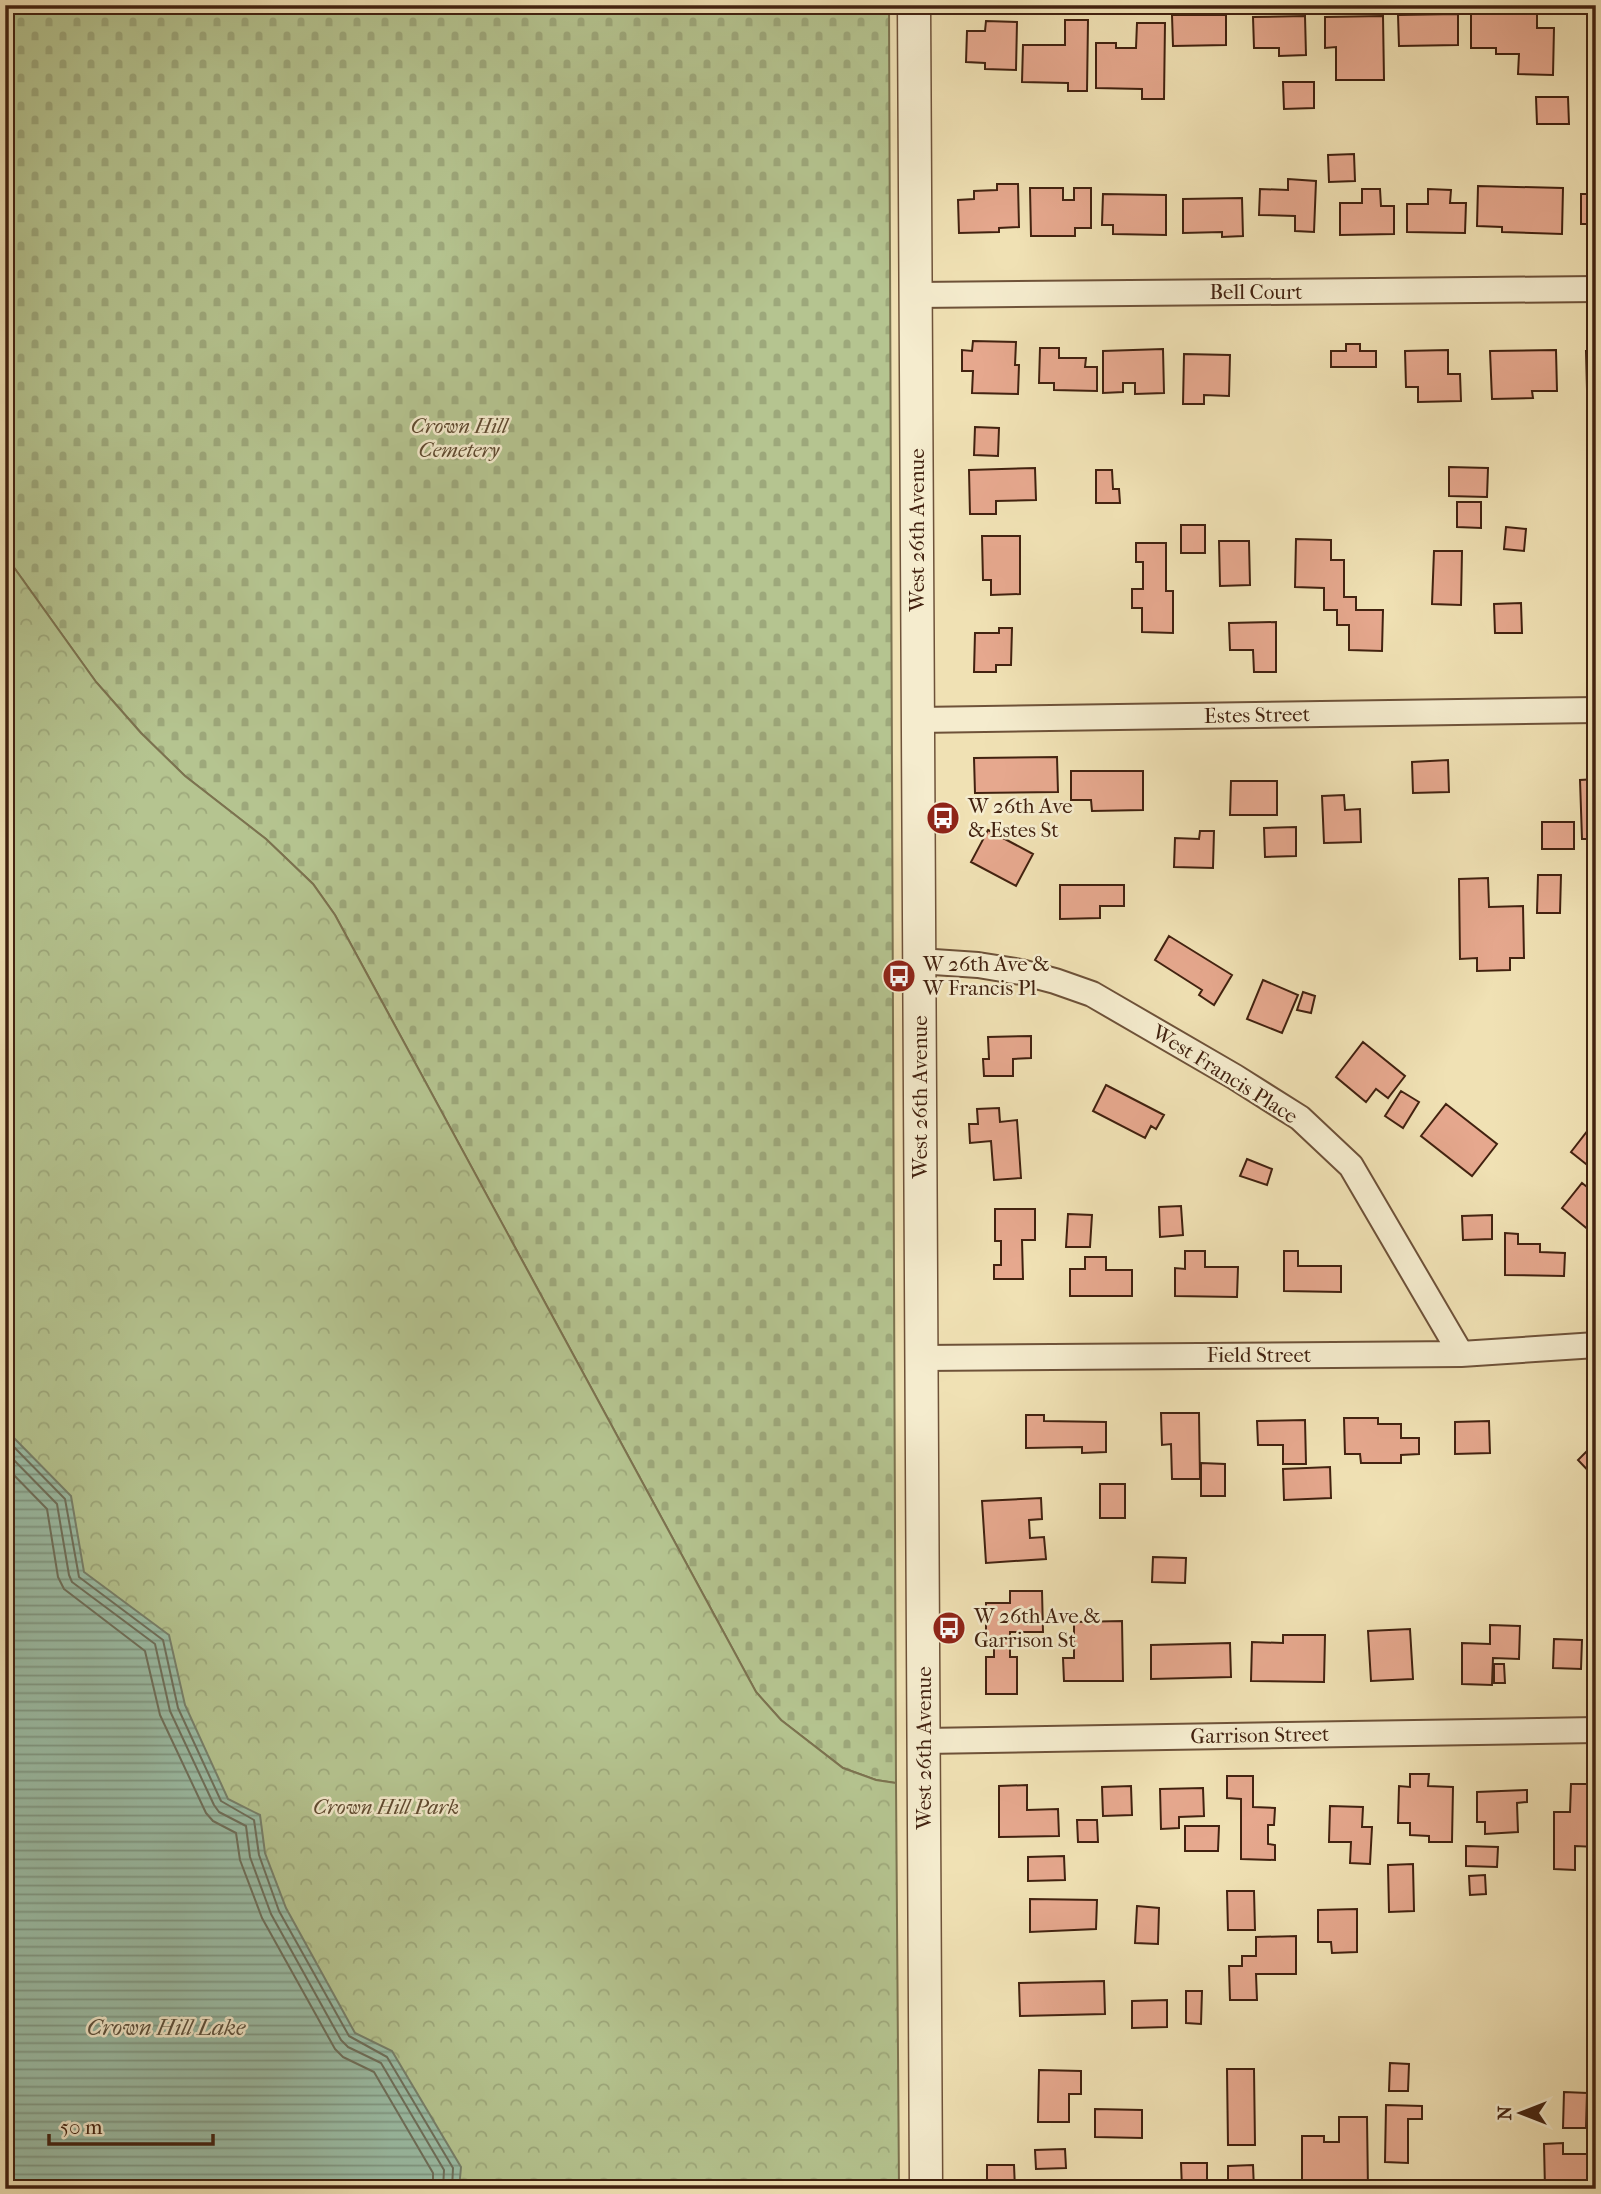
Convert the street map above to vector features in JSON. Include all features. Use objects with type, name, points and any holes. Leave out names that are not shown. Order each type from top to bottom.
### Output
[{"type":"street","name":"West 26th Avenue","points":[[914,5],[926,2189]]},
{"type":"street","name":"Bell Court","points":[[916,295],[1596,289]]},
{"type":"street","name":"Estes Street","points":[[918,720],[1596,710]]},
{"type":"street","name":"West Francis Place","points":[[919,961],[978,965],[1021,972],[1093,994],[1300,1118],[1351,1166],[1461,1353]]},
{"type":"street","name":"Field Street","points":[[922,1358],[1461,1353],[1596,1345]]},
{"type":"street","name":"Garrison Street","points":[[924,1741],[1596,1730]]},
{"type":"green space","name":"Crown Hill Cemetery","points":[[5,5],[889,5],[896,1783],[876,1780],[843,1768],[781,1720],[756,1692],[335,915],[313,884],[266,839],[185,776],[141,733],[96,682],[5,555]]},
{"type":"green space","name":"Crown Hill Park","points":[[5,555],[96,682],[141,733],[185,776],[266,839],[313,884],[335,915],[756,1692],[781,1720],[843,1768],[876,1780],[896,1783],[899,2189],[5,2189]]},
{"type":"water","name":"Crown Hill Lake","points":[[5,1405],[13,1437],[71,1496],[84,1572],[169,1635],[185,1705],[228,1799],[260,1815],[265,1853],[286,1908],[355,2033],[392,2051],[461,2167],[459,2189],[5,2189]]},
{"type":"building","points":[[1471,13],[1537,14],[1537,28],[1554,28],[1553,75],[1518,74],[1519,54],[1496,54],[1496,48],[1471,48]]},
{"type":"building","points":[[1458,14],[1458,45],[1399,46],[1398,15]]},
{"type":"building","points":[[1172,15],[1226,15],[1226,45],[1173,46]]},
{"type":"building","points":[[1305,16],[1306,55],[1279,56],[1279,48],[1254,48],[1253,17]]},
{"type":"building","points":[[1383,16],[1384,80],[1336,80],[1336,47],[1325,48],[1325,17]]},
{"type":"building","points":[[1065,20],[1088,20],[1087,91],[1068,91],[1068,83],[1022,82],[1023,45],[1065,45]]},
{"type":"building","points":[[986,21],[1017,22],[1016,70],[985,69],[985,63],[966,62],[967,31],[985,31]]},
{"type":"building","points":[[1137,23],[1165,23],[1164,99],[1142,99],[1142,89],[1096,88],[1096,43],[1116,43],[1116,48],[1136,48]]},
{"type":"building","points":[[1283,82],[1314,82],[1314,108],[1284,109]]},
{"type":"building","points":[[1536,97],[1568,97],[1569,124],[1537,124]]},
{"type":"building","points":[[1354,154],[1355,181],[1329,182],[1328,155]]},
{"type":"building","points":[[1288,179],[1316,181],[1314,232],[1295,231],[1295,216],[1259,215],[1260,189],[1288,190]]},
{"type":"building","points":[[997,184],[1018,184],[1019,227],[999,228],[999,232],[959,233],[958,200],[974,199],[974,191],[997,190]]},
{"type":"building","points":[[1478,186],[1563,188],[1562,234],[1502,232],[1502,227],[1477,226]]},
{"type":"building","points":[[1030,188],[1063,188],[1063,200],[1074,200],[1074,188],[1091,188],[1091,228],[1075,228],[1075,236],[1031,236]]},
{"type":"building","points":[[1362,189],[1380,189],[1381,206],[1394,206],[1394,234],[1340,235],[1340,203],[1362,203]]},
{"type":"building","points":[[1428,189],[1451,190],[1450,203],[1466,203],[1465,233],[1407,232],[1407,204],[1428,204]]},
{"type":"building","points":[[1103,194],[1166,195],[1166,235],[1113,234],[1113,225],[1102,225]]},
{"type":"building","points":[[1581,194],[1596,194],[1596,224],[1581,224]]},
{"type":"building","points":[[1242,198],[1243,236],[1222,237],[1222,232],[1183,233],[1183,199]]},
{"type":"building","points":[[973,341],[1016,342],[1015,365],[1019,365],[1018,394],[972,393],[973,371],[962,371],[962,350],[972,351]]},
{"type":"building","points":[[1346,344],[1360,344],[1360,351],[1376,351],[1376,367],[1331,367],[1331,351],[1346,351]]},
{"type":"building","points":[[1040,348],[1059,348],[1059,358],[1086,358],[1085,367],[1097,367],[1097,391],[1054,390],[1054,383],[1039,383]]},
{"type":"building","points":[[1163,349],[1164,393],[1135,394],[1135,383],[1123,383],[1123,392],[1103,393],[1103,351]]},
{"type":"building","points":[[1448,350],[1448,374],[1460,374],[1461,401],[1418,402],[1418,387],[1406,387],[1405,351]]},
{"type":"building","points":[[1556,350],[1557,391],[1532,391],[1533,398],[1492,399],[1490,351]]},
{"type":"building","points":[[1586,351],[1596,351],[1596,389],[1587,389]]},
{"type":"building","points":[[1184,354],[1230,355],[1229,396],[1204,395],[1204,404],[1183,404]]},
{"type":"building","points":[[975,427],[999,428],[998,456],[974,455]]},
{"type":"building","points":[[1449,467],[1488,468],[1487,497],[1449,496]]},
{"type":"building","points":[[1035,468],[1036,500],[996,501],[996,514],[970,514],[969,470]]},
{"type":"building","points":[[1096,470],[1112,470],[1113,489],[1119,489],[1120,503],[1096,503]]},
{"type":"building","points":[[1457,502],[1481,502],[1481,528],[1457,527]]},
{"type":"building","points":[[1181,525],[1205,525],[1205,553],[1181,553]]},
{"type":"building","points":[[1506,527],[1526,529],[1524,551],[1504,549]]},
{"type":"building","points":[[982,536],[1020,536],[1020,594],[991,595],[991,580],[983,580]]},
{"type":"building","points":[[1296,539],[1331,540],[1331,560],[1344,560],[1344,597],[1356,597],[1356,610],[1383,610],[1382,651],[1349,650],[1349,625],[1337,625],[1337,610],[1324,610],[1324,588],[1295,587]]},
{"type":"building","points":[[1219,541],[1249,541],[1250,585],[1220,586]]},
{"type":"building","points":[[1136,543],[1166,543],[1166,591],[1173,591],[1173,633],[1142,632],[1142,608],[1132,608],[1132,589],[1143,589],[1143,562],[1136,562]]},
{"type":"building","points":[[1434,551],[1462,551],[1461,605],[1432,604]]},
{"type":"building","points":[[1521,603],[1522,633],[1495,633],[1494,604]]},
{"type":"building","points":[[1276,622],[1276,672],[1254,672],[1253,650],[1230,650],[1229,623]]},
{"type":"building","points":[[999,628],[1012,628],[1011,665],[996,665],[996,672],[974,672],[975,633],[999,633]]},
{"type":"building","points":[[1057,757],[1058,792],[975,793],[974,758]]},
{"type":"building","points":[[1448,760],[1449,792],[1413,793],[1412,762]]},
{"type":"building","points":[[1071,771],[1143,771],[1143,810],[1092,811],[1091,800],[1071,800]]},
{"type":"building","points":[[1596,779],[1596,839],[1582,839],[1580,780]]},
{"type":"building","points":[[1231,781],[1277,781],[1277,815],[1230,815]]},
{"type":"building","points":[[1344,795],[1345,810],[1360,809],[1361,842],[1324,843],[1322,796]]},
{"type":"building","points":[[1542,822],[1574,822],[1574,849],[1542,849]]},
{"type":"building","points":[[1296,827],[1296,856],[1265,857],[1264,828]]},
{"type":"building","points":[[988,830],[1033,854],[1016,886],[971,862]]},
{"type":"building","points":[[1200,831],[1214,831],[1213,868],[1174,867],[1175,838],[1199,839]]},
{"type":"building","points":[[1538,875],[1561,875],[1560,913],[1537,913]]},
{"type":"building","points":[[1488,878],[1489,907],[1523,906],[1524,958],[1510,958],[1510,970],[1477,971],[1477,958],[1460,959],[1459,879]]},
{"type":"building","points":[[1060,885],[1124,885],[1124,906],[1100,906],[1100,918],[1060,919]]},
{"type":"building","points":[[1169,936],[1232,975],[1214,1005],[1199,995],[1202,990],[1155,960]]},
{"type":"building","points":[[1263,980],[1298,995],[1282,1033],[1247,1019]]},
{"type":"building","points":[[1303,992],[1315,996],[1311,1013],[1297,1010]]},
{"type":"building","points":[[1031,1036],[1031,1058],[1013,1059],[1013,1076],[984,1076],[983,1059],[989,1059],[988,1037]]},
{"type":"building","points":[[1363,1042],[1405,1076],[1388,1098],[1376,1089],[1366,1102],[1336,1077]]},
{"type":"building","points":[[1106,1085],[1164,1115],[1156,1129],[1151,1126],[1145,1138],[1093,1111]]},
{"type":"building","points":[[1401,1091],[1419,1102],[1403,1128],[1385,1116]]},
{"type":"building","points":[[1446,1104],[1497,1144],[1472,1176],[1421,1136]]},
{"type":"building","points":[[999,1108],[1000,1122],[1017,1120],[1021,1178],[994,1180],[991,1141],[970,1143],[969,1124],[978,1124],[977,1109]]},
{"type":"building","points":[[1592,1125],[1596,1128],[1596,1172],[1571,1152]]},
{"type":"building","points":[[1247,1159],[1272,1169],[1267,1185],[1240,1176]]},
{"type":"building","points":[[1582,1183],[1596,1194],[1596,1236],[1562,1208]]},
{"type":"building","points":[[1181,1206],[1183,1235],[1160,1237],[1159,1207]]},
{"type":"building","points":[[995,1209],[1035,1209],[1035,1240],[1022,1240],[1023,1279],[994,1279],[994,1265],[1001,1265],[1001,1241],[995,1241]]},
{"type":"building","points":[[1068,1214],[1092,1215],[1090,1247],[1066,1247]]},
{"type":"building","points":[[1492,1215],[1492,1239],[1463,1240],[1462,1216]]},
{"type":"building","points":[[1505,1233],[1518,1234],[1518,1244],[1540,1244],[1540,1252],[1565,1253],[1564,1276],[1505,1275]]},
{"type":"building","points":[[1185,1251],[1205,1251],[1205,1267],[1238,1267],[1237,1297],[1175,1296],[1175,1268],[1185,1269]]},
{"type":"building","points":[[1284,1251],[1298,1251],[1298,1266],[1341,1266],[1341,1292],[1284,1291]]},
{"type":"building","points":[[1085,1257],[1106,1257],[1106,1270],[1132,1270],[1132,1296],[1070,1296],[1070,1269],[1085,1269]]},
{"type":"building","points":[[1161,1413],[1199,1413],[1200,1479],[1172,1479],[1171,1444],[1162,1445]]},
{"type":"building","points":[[1026,1415],[1044,1415],[1044,1421],[1106,1422],[1106,1452],[1082,1453],[1082,1447],[1026,1448]]},
{"type":"building","points":[[1344,1418],[1378,1418],[1378,1424],[1401,1424],[1401,1438],[1419,1438],[1419,1454],[1401,1455],[1401,1463],[1361,1463],[1360,1454],[1345,1454]]},
{"type":"building","points":[[1305,1420],[1306,1464],[1283,1464],[1283,1445],[1258,1445],[1257,1421]]},
{"type":"building","points":[[1489,1421],[1490,1453],[1455,1454],[1455,1422]]},
{"type":"building","points":[[1596,1443],[1596,1479],[1578,1460]]},
{"type":"building","points":[[1201,1463],[1225,1464],[1225,1496],[1201,1496]]},
{"type":"building","points":[[1330,1467],[1331,1498],[1284,1500],[1283,1469]]},
{"type":"building","points":[[1100,1484],[1125,1484],[1125,1518],[1100,1518]]},
{"type":"building","points":[[1041,1498],[1042,1519],[1029,1520],[1030,1538],[1044,1537],[1046,1559],[986,1563],[982,1501]]},
{"type":"building","points":[[1153,1557],[1186,1558],[1185,1583],[1152,1582]]},
{"type":"building","points":[[1010,1591],[1042,1591],[1043,1632],[1010,1632],[1010,1657],[1017,1657],[1017,1694],[986,1694],[986,1657],[994,1657],[994,1642],[986,1642],[986,1603],[1010,1603]]},
{"type":"building","points":[[1122,1621],[1123,1681],[1064,1681],[1063,1658],[1074,1658],[1074,1622]]},
{"type":"building","points":[[1490,1625],[1520,1626],[1519,1659],[1493,1658],[1492,1685],[1462,1684],[1462,1643],[1490,1644]]},
{"type":"building","points":[[1410,1629],[1413,1679],[1371,1681],[1368,1631]]},
{"type":"building","points":[[1283,1635],[1325,1635],[1324,1682],[1251,1681],[1252,1642],[1283,1643]]},
{"type":"building","points":[[1554,1639],[1582,1640],[1581,1669],[1553,1668]]},
{"type":"building","points":[[1230,1643],[1231,1677],[1151,1679],[1151,1645]]},
{"type":"building","points":[[1494,1664],[1504,1664],[1505,1683],[1494,1683]]},
{"type":"building","points":[[1410,1774],[1429,1774],[1428,1786],[1453,1787],[1452,1842],[1429,1842],[1429,1836],[1410,1835],[1410,1823],[1398,1823],[1399,1786],[1410,1787]]},
{"type":"building","points":[[1227,1776],[1253,1776],[1253,1807],[1275,1808],[1274,1825],[1268,1825],[1268,1844],[1275,1845],[1275,1860],[1241,1859],[1241,1799],[1227,1798]]},
{"type":"building","points":[[1571,1784],[1596,1784],[1596,1847],[1575,1846],[1575,1870],[1554,1869],[1554,1812],[1570,1812]]},
{"type":"building","points":[[1027,1785],[1027,1810],[1058,1809],[1059,1836],[999,1837],[999,1786]]},
{"type":"building","points":[[1131,1786],[1132,1815],[1103,1816],[1102,1787]]},
{"type":"building","points":[[1203,1788],[1204,1816],[1179,1817],[1179,1828],[1161,1829],[1160,1789]]},
{"type":"building","points":[[1527,1790],[1527,1802],[1517,1803],[1518,1832],[1485,1834],[1485,1822],[1477,1822],[1477,1792]]},
{"type":"building","points":[[1330,1806],[1363,1807],[1362,1827],[1372,1827],[1370,1864],[1350,1863],[1351,1842],[1329,1842]]},
{"type":"building","points":[[1077,1820],[1097,1820],[1098,1842],[1078,1842]]},
{"type":"building","points":[[1185,1826],[1219,1826],[1218,1851],[1185,1851]]},
{"type":"building","points":[[1466,1846],[1498,1847],[1497,1867],[1466,1866]]},
{"type":"building","points":[[1064,1856],[1065,1880],[1028,1881],[1028,1857]]},
{"type":"building","points":[[1413,1864],[1414,1911],[1389,1912],[1388,1865]]},
{"type":"building","points":[[1485,1875],[1486,1894],[1470,1895],[1469,1876]]},
{"type":"building","points":[[1227,1891],[1254,1891],[1255,1930],[1228,1930]]},
{"type":"building","points":[[1030,1899],[1097,1900],[1096,1929],[1030,1932]]},
{"type":"building","points":[[1137,1906],[1159,1908],[1158,1944],[1135,1943]]},
{"type":"building","points":[[1357,1909],[1357,1952],[1332,1953],[1331,1942],[1318,1942],[1318,1910]]},
{"type":"building","points":[[1296,1936],[1296,1974],[1256,1974],[1257,2000],[1230,2000],[1229,1966],[1242,1966],[1242,1956],[1256,1956],[1256,1937]]},
{"type":"building","points":[[1104,1981],[1105,2014],[1020,2016],[1019,1983]]},
{"type":"building","points":[[1186,1991],[1202,1991],[1201,2024],[1186,2023]]},
{"type":"building","points":[[1167,2000],[1167,2027],[1132,2028],[1132,2001]]},
{"type":"building","points":[[1390,2063],[1409,2064],[1408,2091],[1389,2091]]},
{"type":"building","points":[[1227,2069],[1254,2069],[1255,2145],[1228,2145]]},
{"type":"building","points":[[1039,2070],[1081,2071],[1081,2094],[1069,2094],[1069,2122],[1038,2122]]},
{"type":"building","points":[[1564,2092],[1587,2093],[1586,2128],[1563,2128]]},
{"type":"building","points":[[1386,2105],[1422,2106],[1422,2119],[1408,2119],[1408,2163],[1385,2162]]},
{"type":"building","points":[[1095,2109],[1142,2110],[1142,2138],[1095,2137]]},
{"type":"building","points":[[1339,2117],[1367,2117],[1368,2189],[1302,2189],[1302,2136],[1324,2136],[1324,2142],[1339,2142]]},
{"type":"building","points":[[1563,2143],[1563,2154],[1588,2154],[1589,2189],[1545,2189],[1544,2144]]},
{"type":"building","points":[[1065,2149],[1066,2168],[1036,2169],[1035,2150]]},
{"type":"building","points":[[1181,2163],[1207,2163],[1207,2189],[1182,2189]]},
{"type":"building","points":[[987,2165],[1014,2165],[1015,2189],[987,2189]]},
{"type":"building","points":[[1253,2165],[1254,2189],[1228,2189],[1228,2166]]},
{"type":"place","name":"W 26th Ave & Estes St","points":[[943,818]]},
{"type":"place","name":"W 26th Ave & W Francis Pl","points":[[899,976]]},
{"type":"place","name":"W 26th Ave & Garrison St","points":[[949,1628]]}]
